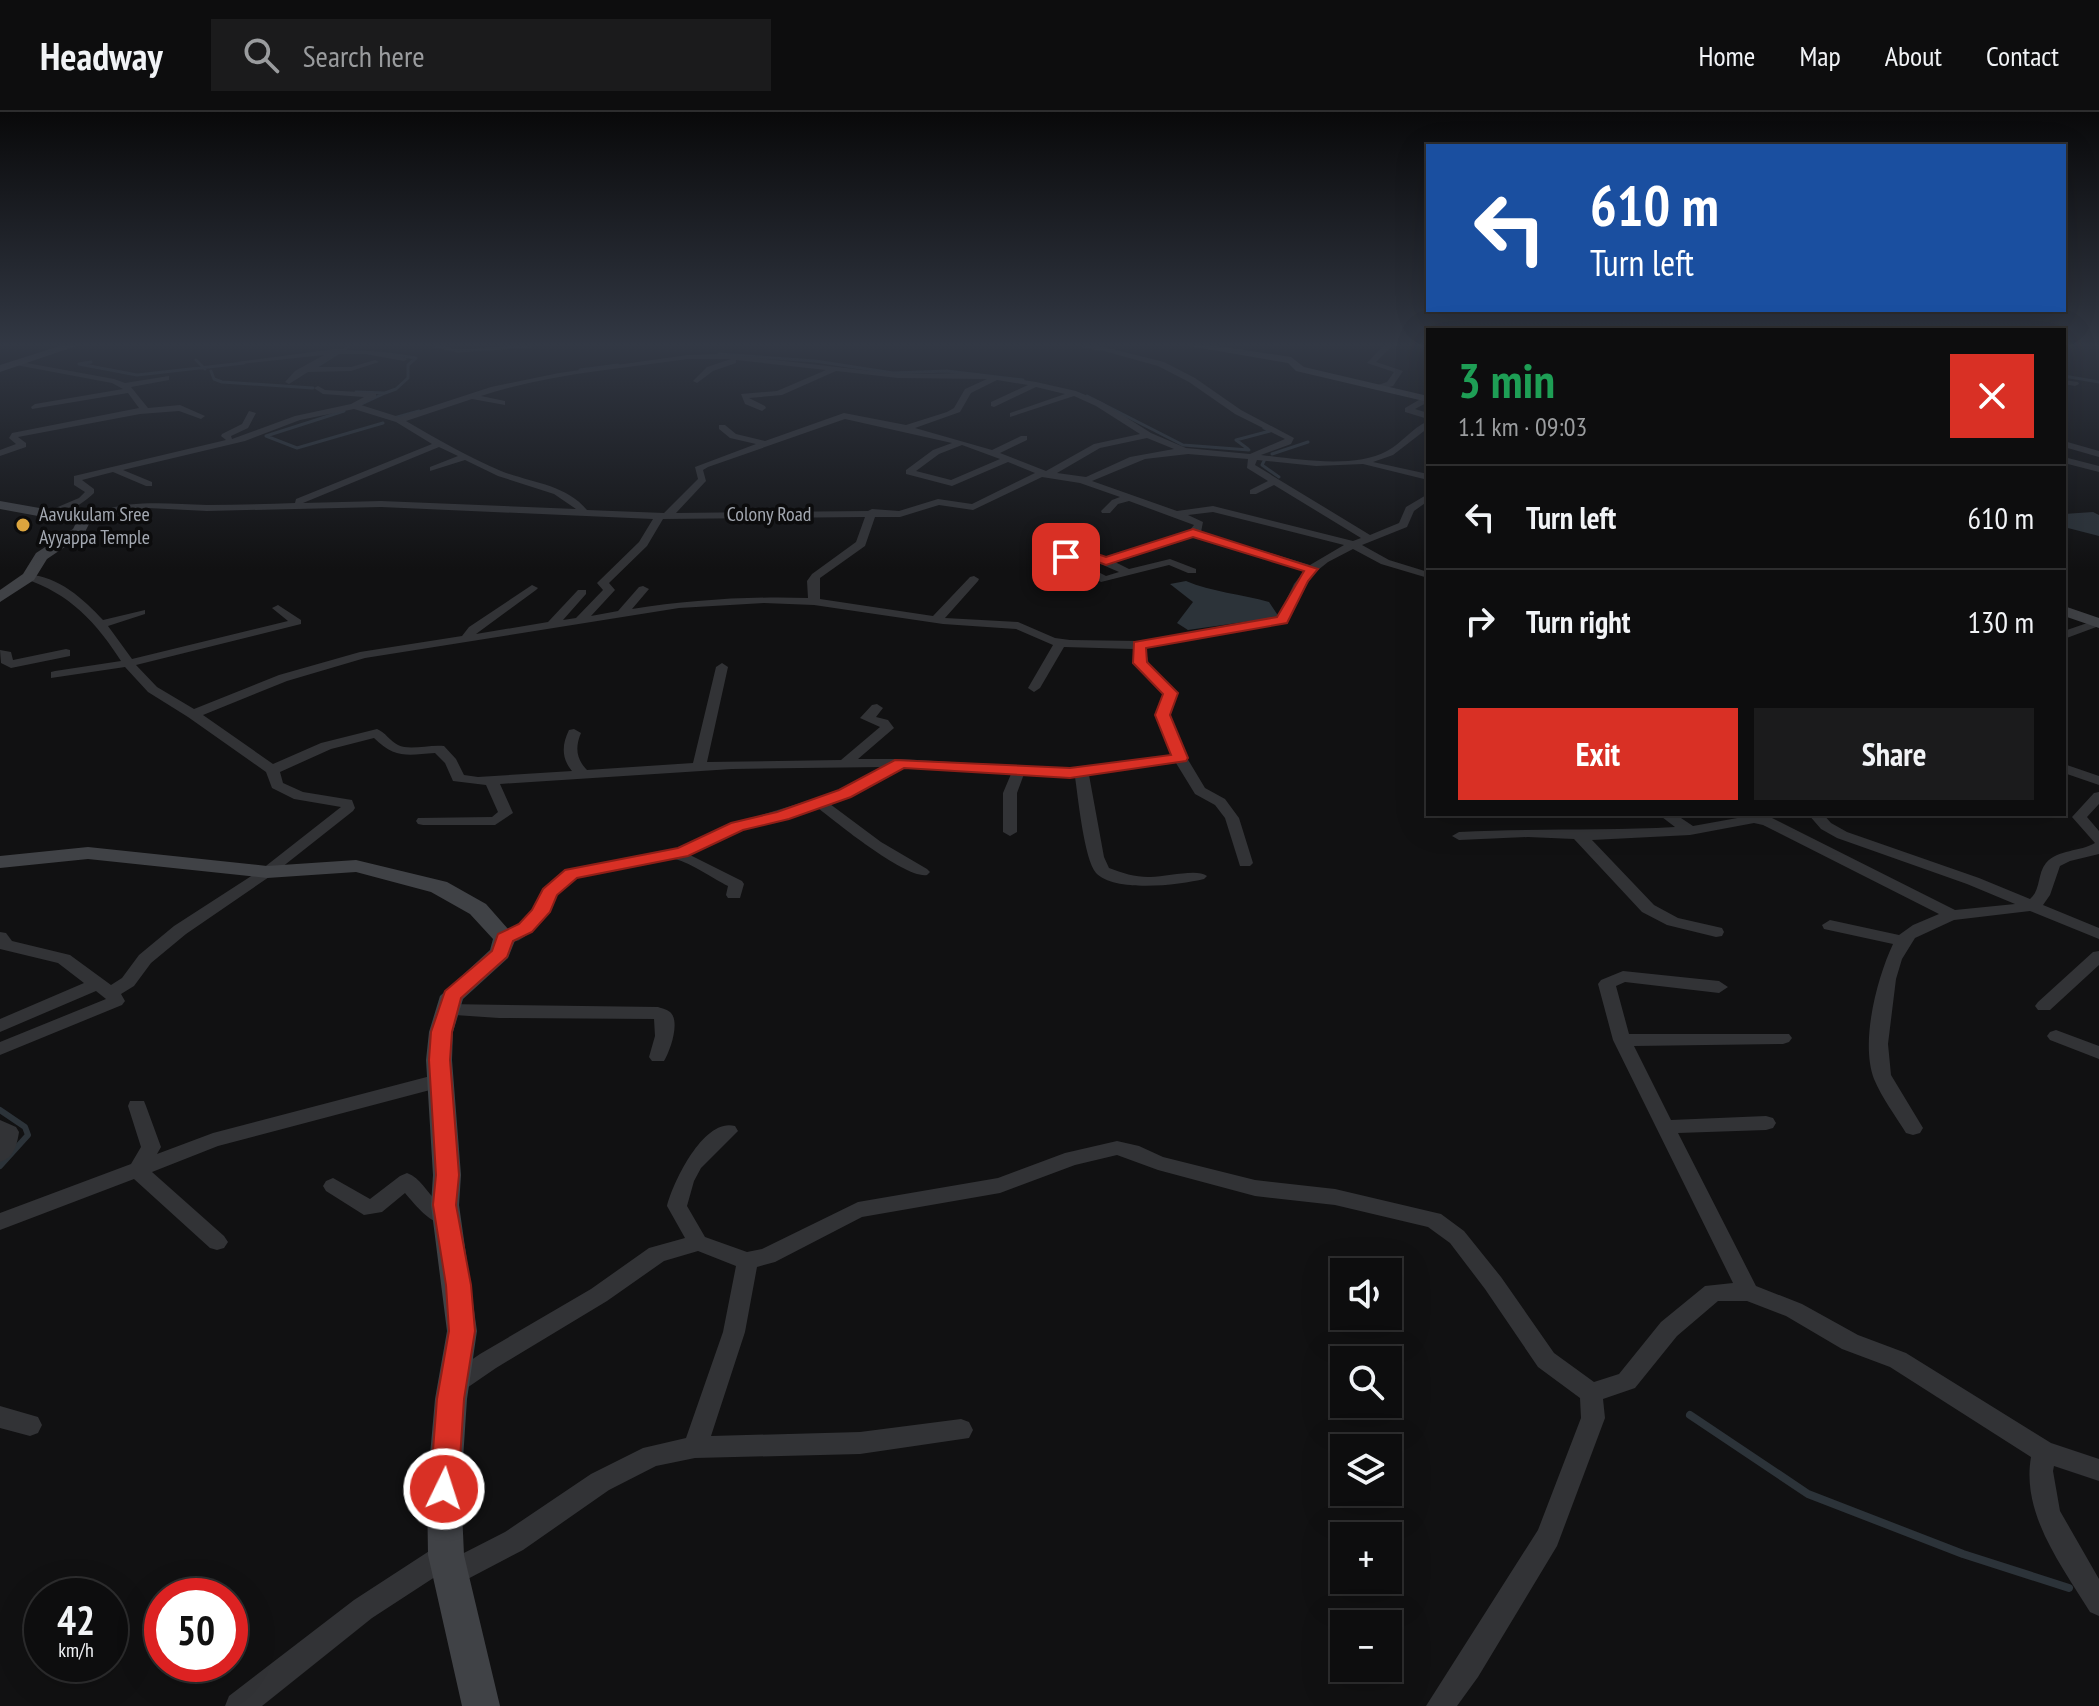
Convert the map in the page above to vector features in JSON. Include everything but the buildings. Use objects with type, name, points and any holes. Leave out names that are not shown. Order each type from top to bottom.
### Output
[{"type":"main road","points":[[0,596],[29,577],[41,556],[79,531],[83,522],[3,507]]},
{"type":"main road","points":[[2066,612],[2098,623]]},
{"type":"main road","points":[[0,862],[88,853],[267,872],[356,866],[439,887],[478,909],[505,938],[500,953],[452,996],[446,1010],[439,1060],[447,1218],[462,1331],[453,1385],[444,1489],[449,1565],[481,1706]]},
{"type":"street","points":[[0,453],[23,445],[13,438],[22,433],[90,420]]},
{"type":"street","points":[[232,441],[225,436],[227,433],[245,426],[248,420]]},
{"type":"street","points":[[50,514],[82,500],[91,491],[77,483],[77,478],[232,441],[291,420]]},
{"type":"street","points":[[400,420],[439,444],[499,473],[564,496],[578,504],[584,513]]},
{"type":"street","points":[[581,619],[609,590],[603,583],[643,544],[663,516],[703,479],[698,469],[831,420]]},
{"type":"street","points":[[867,420],[960,443],[1046,473],[1081,480],[1199,524],[1198,530],[1193,533],[1106,561]]},
{"type":"street","points":[[906,428],[928,420]]},
{"type":"street","points":[[1125,420],[1148,435],[1188,451]]},
{"type":"street","points":[[1254,420],[1290,438],[1288,442],[1254,454]]},
{"type":"street","points":[[1363,462],[1393,452],[1407,437],[1426,425]]},
{"type":"street","points":[[722,427],[733,436],[765,443]]},
{"type":"street","name":"Colony Road","points":[[83,522],[139,505],[207,508],[326,504],[663,516],[900,514],[938,502],[973,507],[1097,446],[1148,435]]},
{"type":"street","points":[[993,453],[1024,438]]},
{"type":"street","points":[[960,443],[936,452],[909,472],[952,483],[1008,459]]},
{"type":"street","points":[[294,504],[439,444]]},
{"type":"street","points":[[2066,445],[2099,454]]},
{"type":"street","points":[[1081,480],[1147,455],[1188,451],[1363,462],[1426,477]]},
{"type":"street","points":[[1254,454],[1250,466],[1369,539]]},
{"type":"street","points":[[433,469],[467,456]]},
{"type":"street","points":[[2066,461],[2099,469]]},
{"type":"street","points":[[114,469],[149,484]]},
{"type":"street","points":[[1253,492],[1275,481]]},
{"type":"street","points":[[1106,511],[1115,502],[1127,498]]},
{"type":"street","points":[[193,714],[283,678],[364,655],[623,612],[764,600],[814,602],[936,620],[1018,626],[1061,642],[1139,645],[1282,620],[1302,580],[1312,569],[1352,544],[1396,530],[1403,525],[1410,509],[1426,498]]},
{"type":"street","points":[[305,517],[326,504]]},
{"type":"street","points":[[1176,514],[1213,509],[1352,544],[1385,562],[1426,575]]},
{"type":"street","points":[[814,602],[813,581],[816,576],[861,544],[872,512]]},
{"type":"street","points":[[1193,533],[1312,569]]},
{"type":"street","points":[[1128,573],[1083,553],[1064,558],[1105,580],[1170,562],[1192,571]]},
{"type":"street","points":[[0,1026],[128,982],[145,959],[180,930],[267,872],[348,808],[347,803],[299,796],[277,785],[272,770],[140,678],[99,625],[69,593],[46,581],[29,577]]},
{"type":"street","points":[[936,620],[974,579]]},
{"type":"street","points":[[468,636],[473,629],[532,588]]},
{"type":"street","points":[[623,612],[643,589]]},
{"type":"street","points":[[553,624],[582,592]]},
{"type":"street","points":[[55,675],[129,663],[297,622],[278,608]]},
{"type":"street","points":[[99,625],[141,612]]},
{"type":"street","points":[[2066,634],[2098,623]]},
{"type":"street","points":[[1034,688],[1061,642]]},
{"type":"street","points":[[1139,645],[1140,663],[1171,693],[1162,715],[1180,758],[1200,791],[1220,802],[1232,818],[1245,863]]},
{"type":"street","points":[[0,654],[7,655],[7,663],[11,664],[66,653]]},
{"type":"street","points":[[699,768],[722,667]]},
{"type":"street","points":[[845,763],[887,728],[883,723],[867,718],[877,708]]},
{"type":"street","points":[[272,770],[326,746],[377,733],[391,747],[403,751],[439,749],[451,762],[458,778],[491,780],[845,763],[1081,771],[1180,758]]},
{"type":"street","points":[[574,733],[569,746],[574,765],[584,775]]},
{"type":"street","points":[[505,938],[525,928],[540,912],[549,892],[571,874],[677,854],[737,827],[820,803],[865,786],[901,763]]},
{"type":"street","points":[[2066,769],[2099,781]]},
{"type":"street","points":[[1010,832],[1010,793],[1019,770]]},
{"type":"street","points":[[1081,771],[1096,857],[1103,871],[1134,881],[1161,884],[1199,876]]},
{"type":"street","points":[[423,821],[495,821],[506,813],[491,780]]},
{"type":"street","points":[[2099,796],[2079,817],[2099,840]]},
{"type":"street","points":[[820,803],[876,845],[922,872]]},
{"type":"street","points":[[1668,816],[1690,831]]},
{"type":"street","points":[[1817,816],[1826,826],[1842,835],[1973,881],[2099,934]]},
{"type":"street","points":[[1459,836],[1528,833],[1579,836],[1690,831],[1754,819],[1767,821],[1953,915]]},
{"type":"street","points":[[1579,836],[1601,856],[1614,877],[1661,917],[1716,932]]},
{"type":"street","points":[[1913,1128],[1881,1073],[1877,1041],[1877,1026],[1896,953],[1907,934],[1953,915],[2031,905],[2043,896],[2050,868],[2057,860],[2087,855],[2099,847]]},
{"type":"street","points":[[677,854],[736,884],[734,895]]},
{"type":"street","points":[[1830,925],[1903,941]]},
{"type":"street","points":[[0,937],[6,945],[64,959],[104,988],[116,1001],[86,1017],[27,1035],[0,1049]]},
{"type":"street","points":[[2044,1006],[2099,956]]},
{"type":"street","points":[[1719,987],[1623,976],[1607,984],[1609,1005],[1622,1040],[1748,1292]]},
{"type":"street","points":[[446,1010],[495,1015],[549,1010],[658,1013],[665,1017],[658,1057]]},
{"type":"street","points":[[2056,1036],[2099,1053]]},
{"type":"street","points":[[1622,1040],[1783,1038]]},
{"type":"street","points":[[0,1222],[213,1140],[442,1080]]},
{"type":"street","points":[[137,1106],[151,1147],[137,1170]]},
{"type":"street","points":[[1665,1127],[1766,1123]]},
{"type":"street","points":[[0,1127],[9,1132],[7,1146],[0,1155]]},
{"type":"street","points":[[698,1243],[677,1206],[682,1178],[700,1154],[728,1131]]},
{"type":"street","points":[[453,1385],[599,1295],[657,1254],[698,1243],[747,1261],[767,1256],[858,1210],[1000,1185],[1072,1158],[1117,1148],[1158,1163],[1255,1188],[1335,1197],[1434,1220],[1465,1247],[1546,1360],[1591,1393],[1593,1418],[1548,1537],[1468,1667],[1440,1706]]},
{"type":"street","points":[[137,1170],[217,1242]]},
{"type":"street","points":[[333,1186],[364,1207],[375,1206],[407,1181],[427,1205],[447,1218]]},
{"type":"street","points":[[695,1447],[732,1337],[744,1294],[747,1261]]},
{"type":"street","points":[[1591,1393],[1627,1381],[1669,1329],[1713,1292],[1748,1292],[1794,1310],[1850,1342],[1898,1360],[2044,1452],[2099,1470]]},
{"type":"street","points":[[0,1417],[30,1425]]},
{"type":"street","points":[[239,1706],[363,1609],[449,1565],[514,1541],[600,1482],[652,1456],[695,1447],[860,1443],[961,1430]]},
{"type":"street","points":[[2044,1452],[2040,1466],[2044,1504],[2099,1603]]},
{"type":"shaded area","points":[[2093,512],[2099,515],[2099,536],[2066,528],[2066,514]]},
{"type":"shaded area","points":[[1186,581],[1269,602],[1279,617],[1188,630],[1177,623],[1193,602],[1170,584]]},
{"type":"waterway","points":[[315,420],[266,436],[297,448],[383,423]]},
{"type":"waterway","points":[[1135,420],[1183,445],[1249,450]]},
{"type":"waterway","points":[[1248,449],[1236,440],[1270,431],[1264,428]]},
{"type":"waterway","points":[[1272,454],[1308,442]]},
{"type":"waterway","points":[[1265,459],[1262,465],[1279,477]]},
{"type":"waterway","points":[[0,1110],[25,1127],[28,1135],[0,1166]]},
{"type":"waterway","points":[[1690,1415],[1808,1494],[1963,1554],[2069,1588]]},
{"type":"place","name":"Aavukulam Sree Ayyappa Temple","points":[[23,525]]},
{"type":"route","points":[[444,1489],[451,1399],[462,1331],[454,1253],[445,1205],[447,1175],[439,1060],[441,1032],[452,996],[500,953],[505,938],[525,928],[540,912],[549,892],[571,874],[682,853],[737,827],[783,815],[865,786],[901,763],[1070,773],[1180,758],[1162,715],[1171,693],[1140,663],[1137,654],[1139,645],[1282,620],[1302,580],[1312,569],[1193,533],[1106,561],[1087,553],[1066,557]]}]
